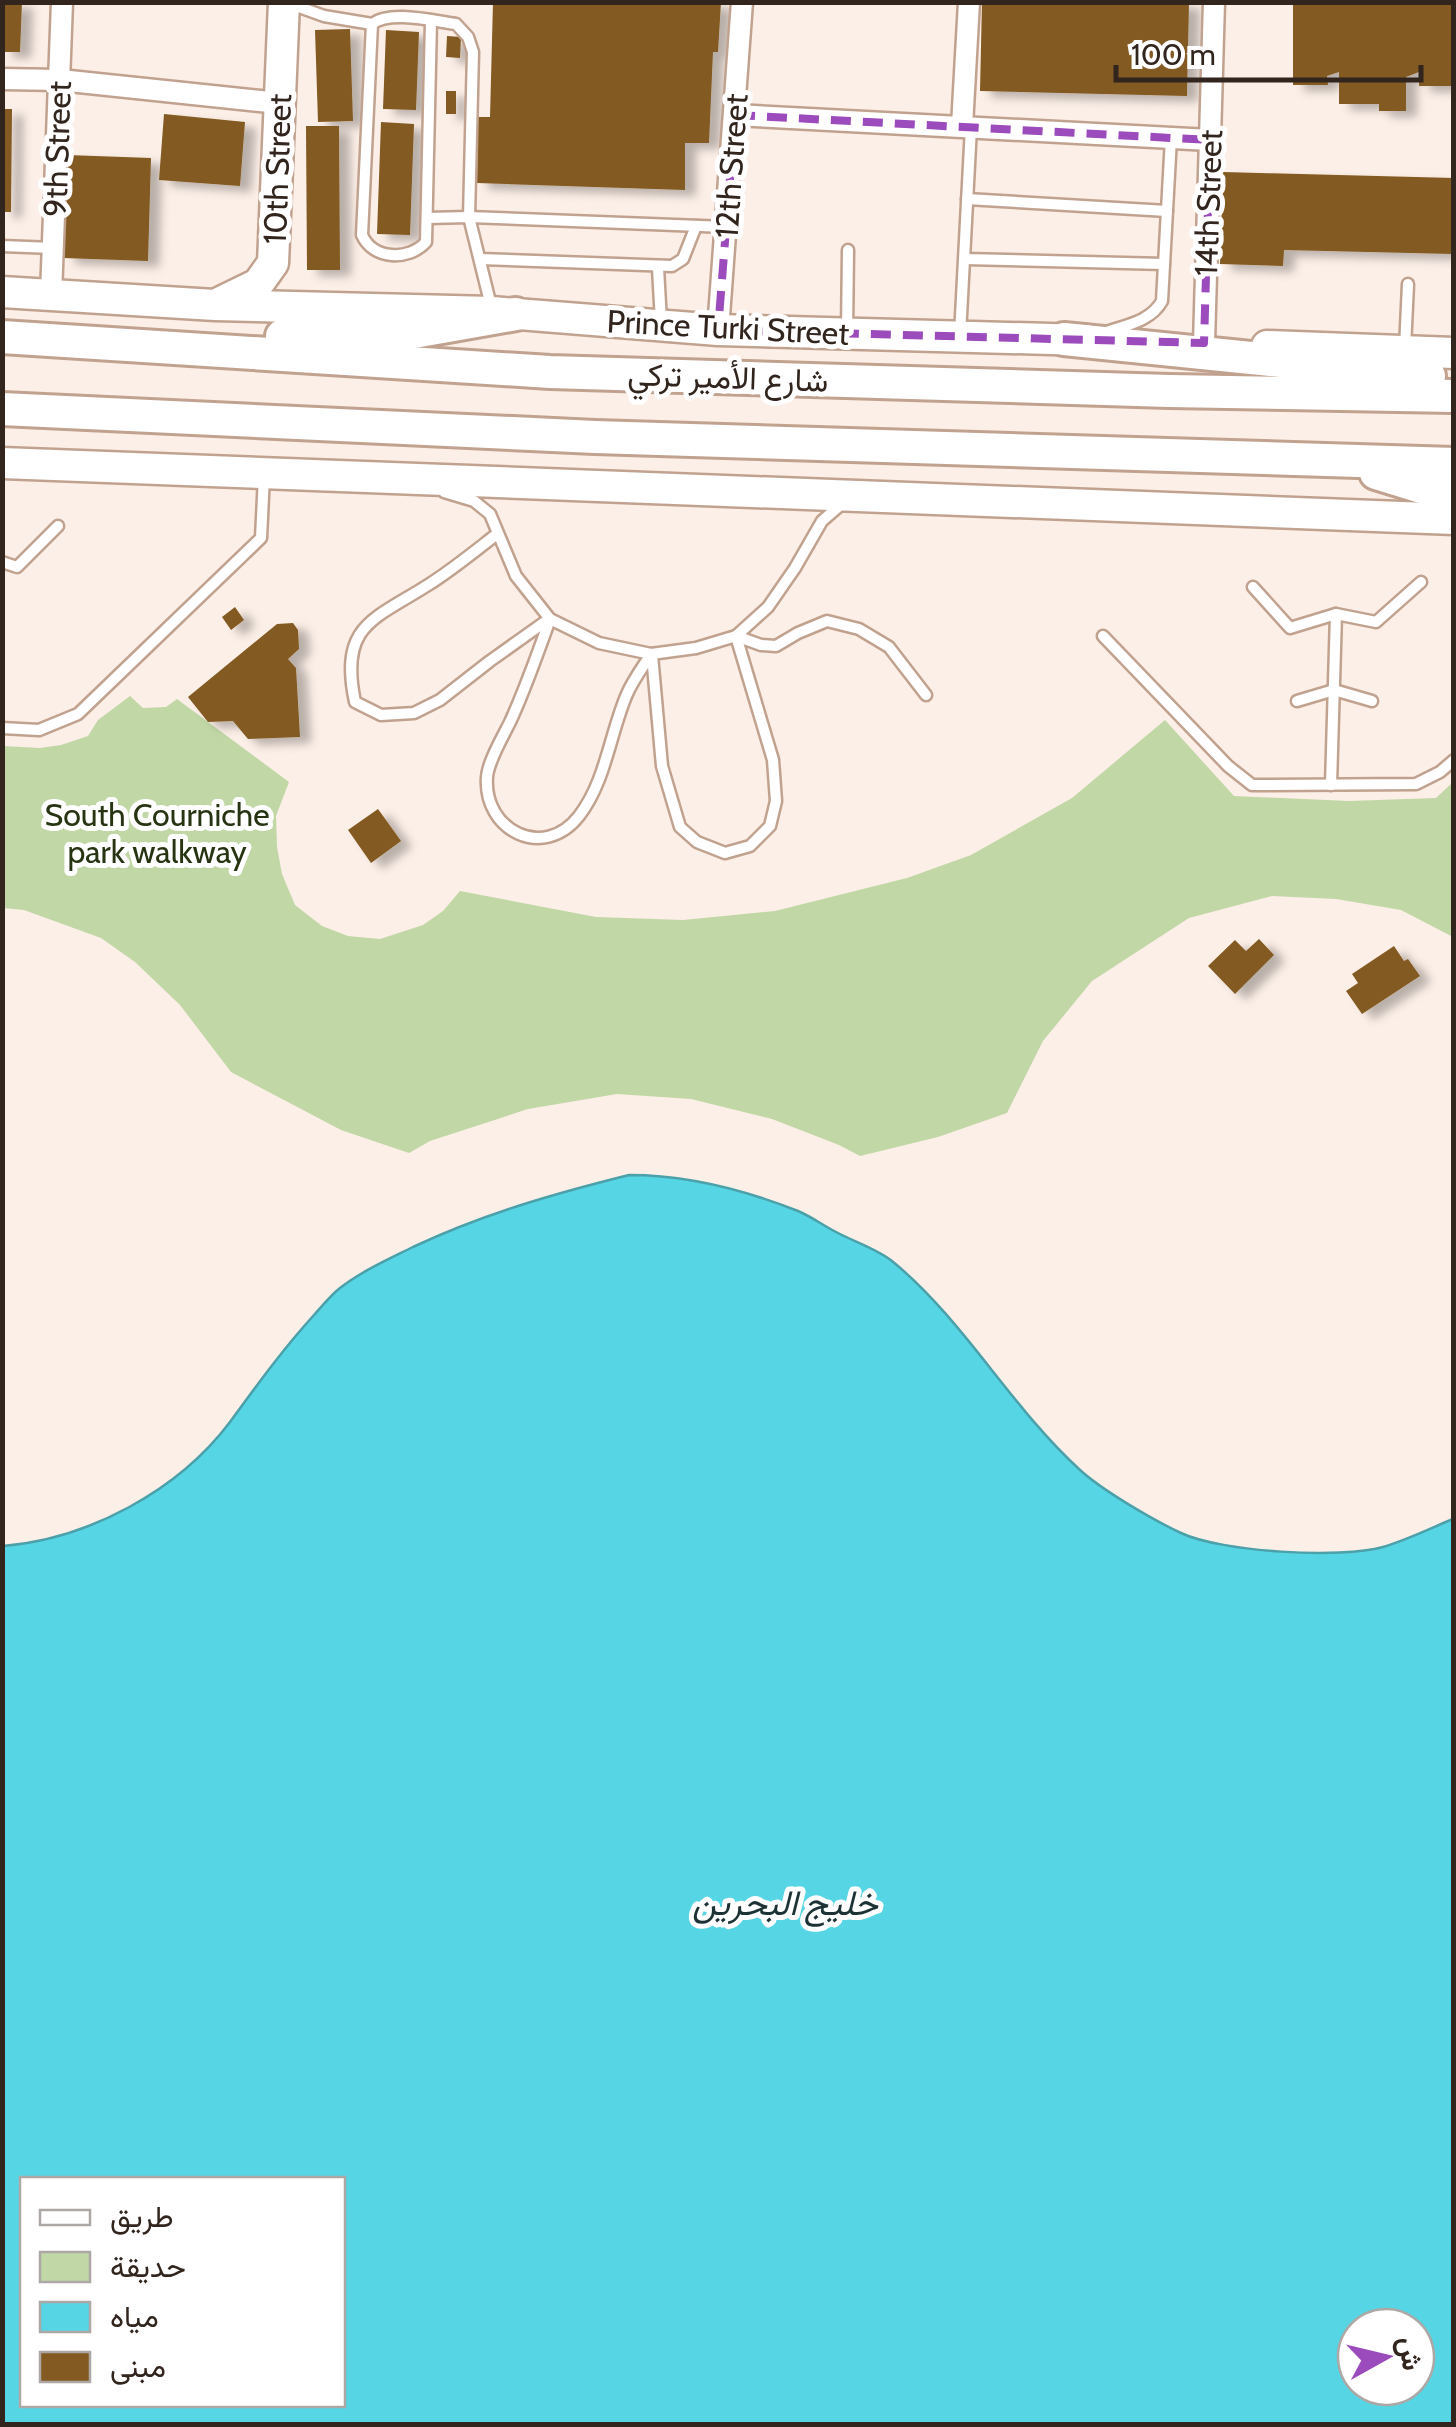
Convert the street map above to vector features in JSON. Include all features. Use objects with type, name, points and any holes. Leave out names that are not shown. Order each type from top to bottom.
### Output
[{"type":"main road","points":[[67,340],[408,333],[504,313]]},
{"type":"main road","name":"شارع الأمير تركي","points":[[2,337],[550,372],[1454,396]]},
{"type":"main road","points":[[1072,340],[1454,379]]},
{"type":"main road","name":"شارع الأمير تركي","points":[[2,409],[595,437],[1454,464]]},
{"type":"main road","points":[[1339,462],[1454,498]]},
{"type":"street","name":"9th Street","points":[[52,295],[62,2]]},
{"type":"street","name":"10th Street","points":[[215,305],[258,284],[273,263],[285,2]]},
{"type":"street","name":"12th Street","points":[[718,330],[742,2]]},
{"type":"street","points":[[966,126],[968,2]]},
{"type":"street","name":"14th Street","points":[[1204,343],[1214,2]]},
{"type":"street","points":[[2,79],[60,80],[279,103]]},
{"type":"street","points":[[735,115],[1210,140]]},
{"type":"street","name":"Prince Turki Street","points":[[2,292],[215,305],[504,313],[718,330],[1454,353]]},
{"type":"street","points":[[2,463],[1454,519]]},
{"type":"lane","points":[[285,2],[324,16],[372,24]]},
{"type":"lane","points":[[432,20],[426,242],[418,251],[406,254],[377,253],[367,246],[362,235],[372,24],[379,18],[390,17],[432,20],[456,24],[468,37],[473,52],[468,217],[480,259],[504,313]]},
{"type":"lane","points":[[960,336],[968,198],[966,126]]},
{"type":"lane","points":[[1072,340],[1132,324],[1148,317],[1162,301],[1171,138]]},
{"type":"lane","points":[[968,198],[1167,211]]},
{"type":"lane","points":[[427,218],[726,227]]},
{"type":"lane","points":[[480,259],[672,266],[683,259],[696,226]]},
{"type":"lane","points":[[2,246],[53,248]]},
{"type":"lane","points":[[847,333],[848,250]]},
{"type":"lane","points":[[964,259],[1164,264]]},
{"type":"lane","points":[[658,268],[661,325]]},
{"type":"lane","points":[[1405,351],[1408,284]]},
{"type":"lane","points":[[2,728],[38,730],[78,714],[260,538],[264,472]]},
{"type":"lane","points":[[395,478],[474,501],[490,514],[516,576],[550,619],[599,643],[652,654],[696,648],[736,636],[768,607],[822,521],[853,495]]},
{"type":"lane","points":[[2,562],[17,567],[58,526]]},
{"type":"lane","points":[[498,534],[431,583],[370,619],[353,647],[349,675],[354,702],[381,715],[414,713],[440,700],[550,619]]},
{"type":"lane","points":[[1253,588],[1290,628],[1336,614],[1376,622],[1421,582]]},
{"type":"lane","points":[[1331,785],[1336,614]]},
{"type":"lane","points":[[550,619],[487,775],[490,799],[500,824],[524,836],[542,838],[560,833],[579,816],[595,786],[628,692],[652,654]]},
{"type":"lane","points":[[736,636],[776,646],[826,621],[859,629],[889,647],[926,695]]},
{"type":"lane","points":[[652,654],[662,766],[680,827],[697,842],[725,852],[750,846],[770,826],[776,801],[773,760],[736,636]]},
{"type":"lane","points":[[1103,636],[1228,766],[1252,785],[1416,784],[1454,760]]},
{"type":"lane","points":[[1297,700],[1334,690],[1372,702]]},
{"type":"highlighted area","points":[[735,115],[1210,140],[1204,343],[718,330]]},
{"type":"green space","name":"South Courniche park walkway","points":[[130,696],[143,708],[166,707],[177,699],[289,782],[276,816],[282,874],[295,905],[322,926],[348,936],[380,939],[423,925],[443,911],[460,891],[596,917],[683,920],[775,911],[907,878],[971,855],[1072,798],[1165,720],[1234,796],[1349,801],[1436,798],[1453,782],[1453,937],[1401,910],[1336,899],[1272,896],[1189,918],[1092,981],[1043,1041],[1007,1113],[938,1137],[860,1156],[772,1119],[691,1099],[617,1094],[528,1109],[430,1141],[409,1153],[341,1130],[231,1072],[180,1005],[135,962],[101,938],[24,910],[3,908],[3,746],[40,748],[88,736],[98,720]]},
{"type":"water","name":"خليج البحرين","points":[[629,1175],[694,1181],[736,1190],[798,1211],[886,1257],[942,1310],[1031,1418],[1079,1469],[1127,1504],[1181,1533],[1251,1549],[1339,1553],[1383,1547],[1453,1519],[1453,2424],[3,2424],[3,1546],[67,1533],[98,1522],[158,1490],[209,1447],[281,1354],[337,1291],[413,1247],[466,1225]]},
{"type":"building","points":[[2,2],[22,2],[20,52],[2,52]]},
{"type":"building","points":[[493,2],[721,2],[718,52],[713,52],[709,143],[685,143],[685,190],[477,183],[478,117],[490,117]]},
{"type":"building","points":[[982,2],[1189,2],[1187,96],[980,91]]},
{"type":"building","points":[[1293,2],[1454,2],[1452,86],[1419,86],[1419,72],[1406,77],[1406,111],[1379,111],[1379,104],[1339,104],[1339,72],[1327,76],[1328,85],[1293,85]]},
{"type":"building","points":[[350,29],[353,121],[318,122],[315,30]]},
{"type":"building","points":[[386,30],[419,32],[416,110],[383,109]]},
{"type":"building","points":[[447,36],[461,37],[460,58],[446,57]]},
{"type":"building","points":[[446,91],[456,91],[456,114],[446,114]]},
{"type":"building","points":[[2,109],[12,109],[11,212],[2,212]]},
{"type":"building","points":[[164,114],[245,122],[240,186],[159,180]]},
{"type":"building","points":[[381,122],[414,124],[410,235],[377,234]]},
{"type":"building","points":[[306,126],[339,126],[340,270],[307,270]]},
{"type":"building","points":[[67,155],[151,158],[148,261],[64,258]]},
{"type":"building","points":[[1223,172],[1454,178],[1454,254],[1284,250],[1283,266],[1220,264]]},
{"type":"building","points":[[235,607],[244,620],[231,630],[222,617]]},
{"type":"building","points":[[293,623],[298,630],[299,649],[288,659],[296,668],[300,737],[248,739],[233,721],[208,722],[188,697],[277,624]]},
{"type":"building","points":[[378,809],[401,841],[371,863],[348,830]]},
{"type":"building","points":[[1259,939],[1274,955],[1235,994],[1208,966],[1235,940],[1246,951]]},
{"type":"building","points":[[1394,946],[1420,976],[1362,1014],[1346,991],[1358,983],[1352,974]]}]
